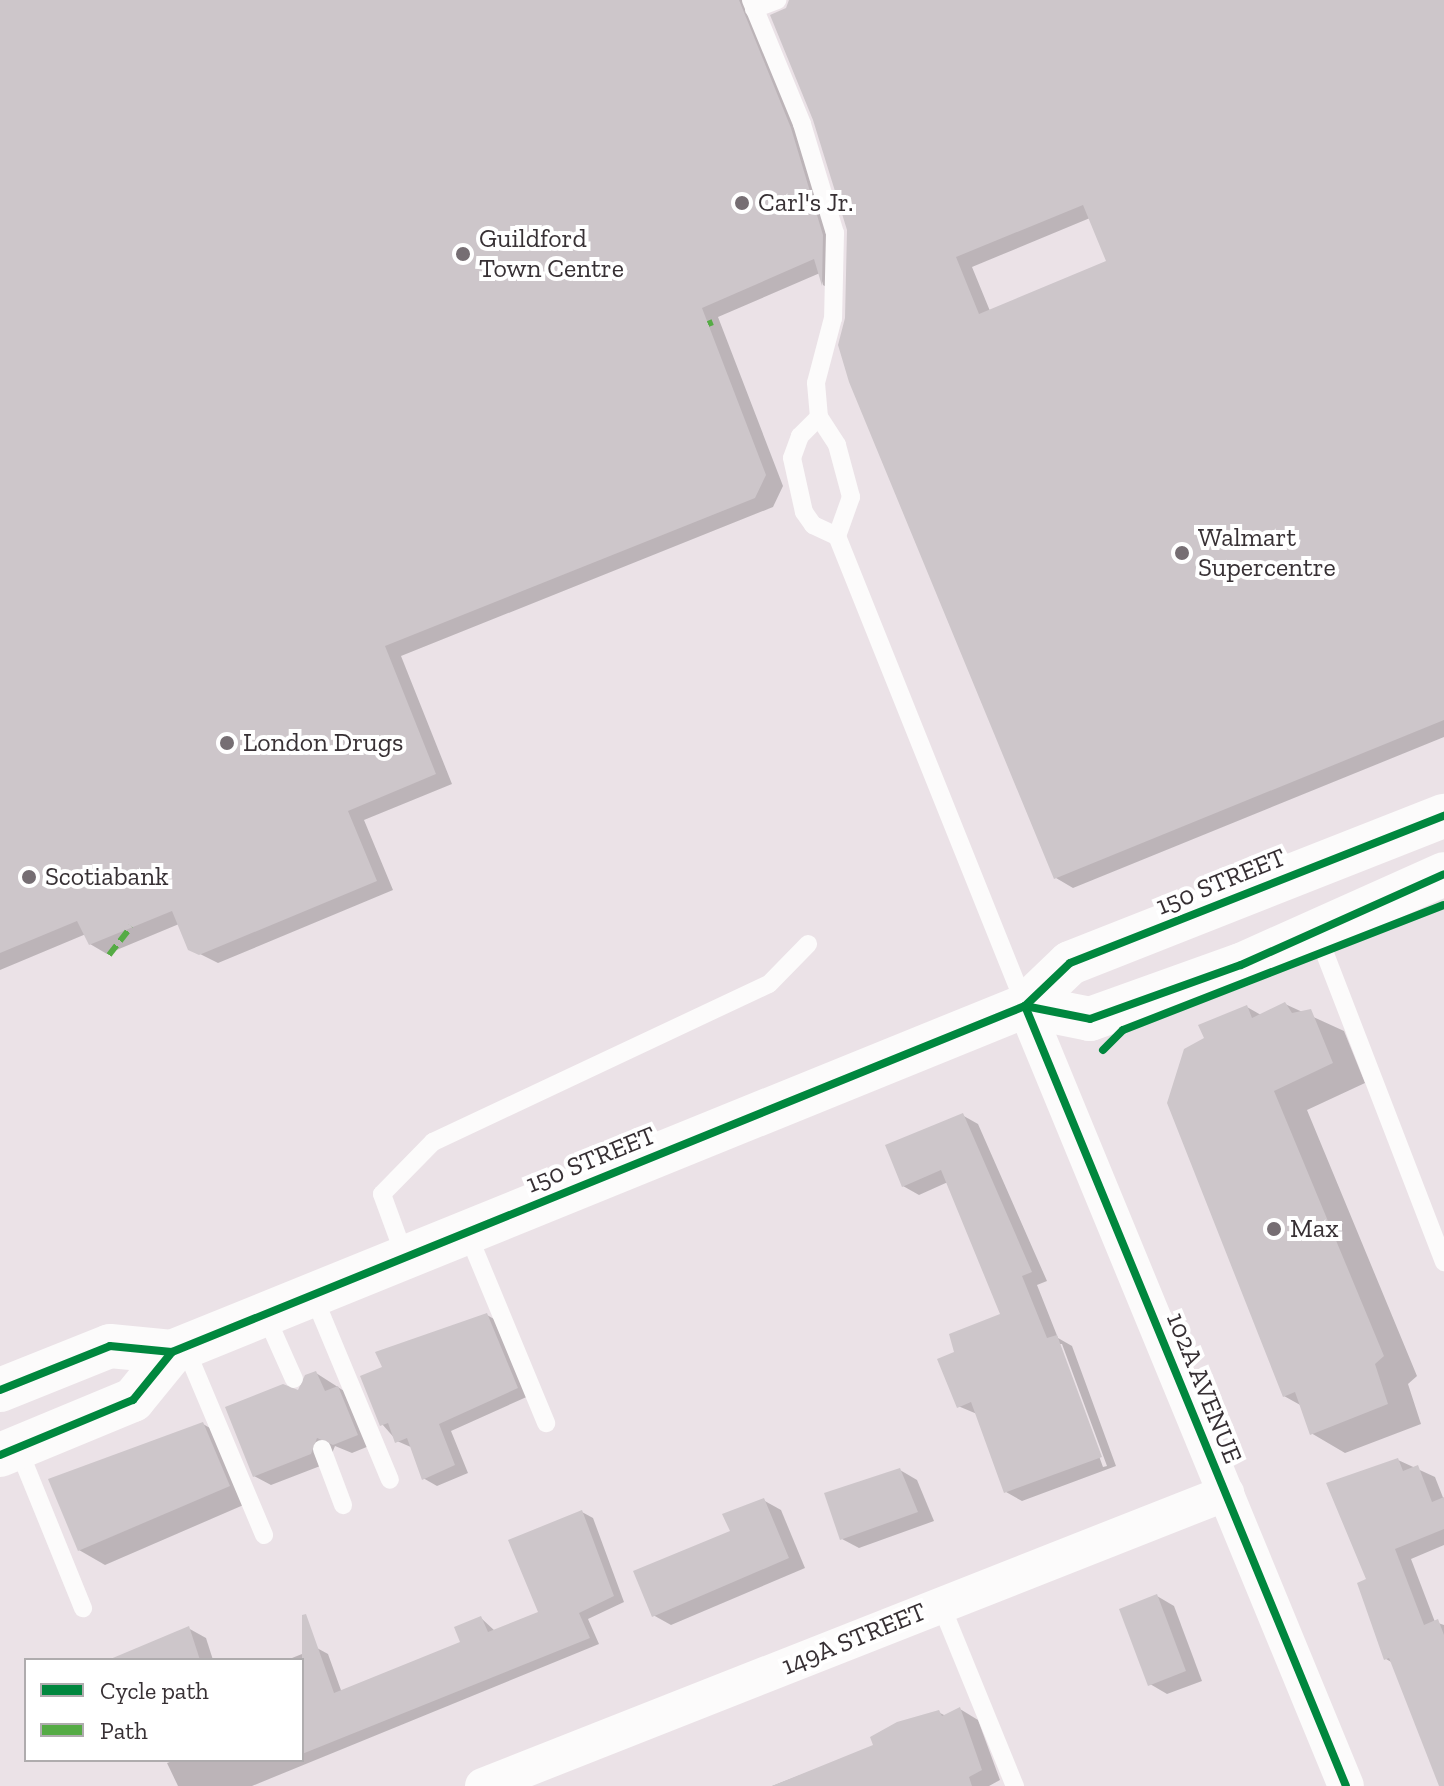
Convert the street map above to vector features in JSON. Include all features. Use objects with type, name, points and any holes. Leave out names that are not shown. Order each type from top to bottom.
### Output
[{"type":"main road","name":"150 STREET","points":[[6,1442],[133,1400],[179,1350],[1025,1006],[1070,963],[1444,816]]},
{"type":"main road","points":[[1025,1006],[1090,1019],[1317,933],[1444,874]]},
{"type":"main road","name":"150 STREET","points":[[0,1390],[110,1346],[179,1350]]},
{"type":"main road","points":[[6,1442],[46,1405],[53,1369]]},
{"type":"street","name":"102A AVENUE","points":[[1025,1006],[1346,1786]]},
{"type":"street","name":"149A STREET","points":[[483,1786],[1226,1493]]},
{"type":"lane","points":[[777,0],[752,4],[802,124],[835,233],[833,318],[816,383],[819,417],[837,445],[851,497],[837,536],[1025,1006]]},
{"type":"lane","points":[[819,417],[800,436],[792,458],[804,512],[813,525],[837,536]]},
{"type":"lane","points":[[1317,933],[1444,1262]]},
{"type":"lane","points":[[405,1257],[382,1194],[433,1142],[769,984],[808,944]]},
{"type":"lane","points":[[467,1232],[546,1423]]},
{"type":"lane","points":[[313,1295],[390,1480]]},
{"type":"lane","points":[[265,1314],[294,1379]]},
{"type":"lane","points":[[179,1350],[264,1535]]},
{"type":"lane","points":[[6,1442],[83,1608]]},
{"type":"lane","points":[[322,1449],[343,1505]]},
{"type":"lane","points":[[941,1605],[1015,1786]]},
{"type":"building","points":[[0,0],[739,0],[791,128],[823,235],[822,286],[814,259],[702,308],[766,475],[755,498],[385,646],[436,774],[348,811],[377,881],[199,955],[188,950],[172,911],[89,945],[77,921],[0,953]]},
{"type":"building","name":"Walmart Supercentre","points":[[789,0],[1444,0],[1444,720],[1054,879],[849,382],[838,345],[845,318],[847,230],[813,120],[770,15],[786,8]],"holes":[[[1083,205],[1106,261],[979,314],[956,257]]]},
{"type":"building","name":"Max","points":[[1285,1002],[1292,1013],[1311,1009],[1333,1063],[1274,1091],[1384,1356],[1375,1364],[1388,1404],[1310,1435],[1295,1392],[1283,1397],[1167,1103],[1184,1049],[1204,1038],[1198,1025],[1247,1005],[1252,1018]]},
{"type":"building","points":[[963,1113],[1032,1272],[1022,1276],[1047,1338],[1057,1335],[1102,1457],[1004,1493],[971,1402],[957,1408],[937,1359],[954,1352],[949,1334],[1000,1314],[941,1170],[902,1187],[885,1145]]},
{"type":"building","points":[[487,1313],[518,1388],[439,1424],[455,1465],[422,1480],[407,1438],[395,1443],[388,1423],[380,1426],[360,1376],[382,1367],[375,1352]]},
{"type":"building","points":[[316,1371],[325,1391],[338,1386],[358,1435],[333,1445],[317,1438],[311,1454],[253,1477],[225,1407],[283,1384],[298,1390],[305,1375]]},
{"type":"building","points":[[203,1422],[230,1486],[78,1551],[48,1479]]},
{"type":"building","points":[[1398,1458],[1403,1471],[1418,1465],[1432,1502],[1444,1497],[1444,1529],[1395,1549],[1424,1625],[1438,1619],[1444,1635],[1444,1786],[1439,1786],[1389,1658],[1384,1660],[1357,1583],[1366,1579],[1326,1483]]},
{"type":"building","points":[[900,1468],[918,1512],[840,1540],[824,1493]]},
{"type":"building","points":[[764,1498],[789,1558],[652,1617],[633,1571],[730,1531],[722,1514]]},
{"type":"building","points":[[582,1510],[614,1596],[579,1613],[590,1638],[304,1753],[302,1615],[306,1614],[334,1693],[460,1642],[454,1627],[481,1616],[488,1632],[538,1612],[508,1540]]},
{"type":"building","points":[[1157,1594],[1186,1671],[1148,1686],[1119,1609]]},
{"type":"building","points":[[189,1626],[199,1658],[113,1658]]},
{"type":"building","points":[[960,1707],[982,1770],[969,1777],[972,1786],[772,1786],[873,1745],[870,1737],[897,1722],[939,1710],[942,1716]]},
{"type":"marked path","points":[[708,324],[713,322]]},
{"type":"marked path","points":[[109,955],[131,927]]},
{"type":"cycle path","points":[[0,1455],[133,1400],[172,1352],[1025,1006],[1070,963],[1444,816]]},
{"type":"cycle path","points":[[1025,1006],[1090,1019],[1241,965],[1444,874]]},
{"type":"cycle path","points":[[1103,1050],[1123,1030],[1444,905]]},
{"type":"cycle path","points":[[1025,1006],[1346,1786]]},
{"type":"cycle path","points":[[0,1390],[110,1346],[172,1352]]},
{"type":"place","name":"Carl's Jr.","points":[[742,203]]},
{"type":"place","name":"Guildford Town Centre","points":[[463,254]]},
{"type":"place","name":"Walmart Supercentre","points":[[1182,553]]},
{"type":"place","name":"London Drugs","points":[[227,743]]},
{"type":"place","name":"Scotiabank","points":[[29,877]]},
{"type":"place","name":"Max","points":[[1274,1229]]}]
